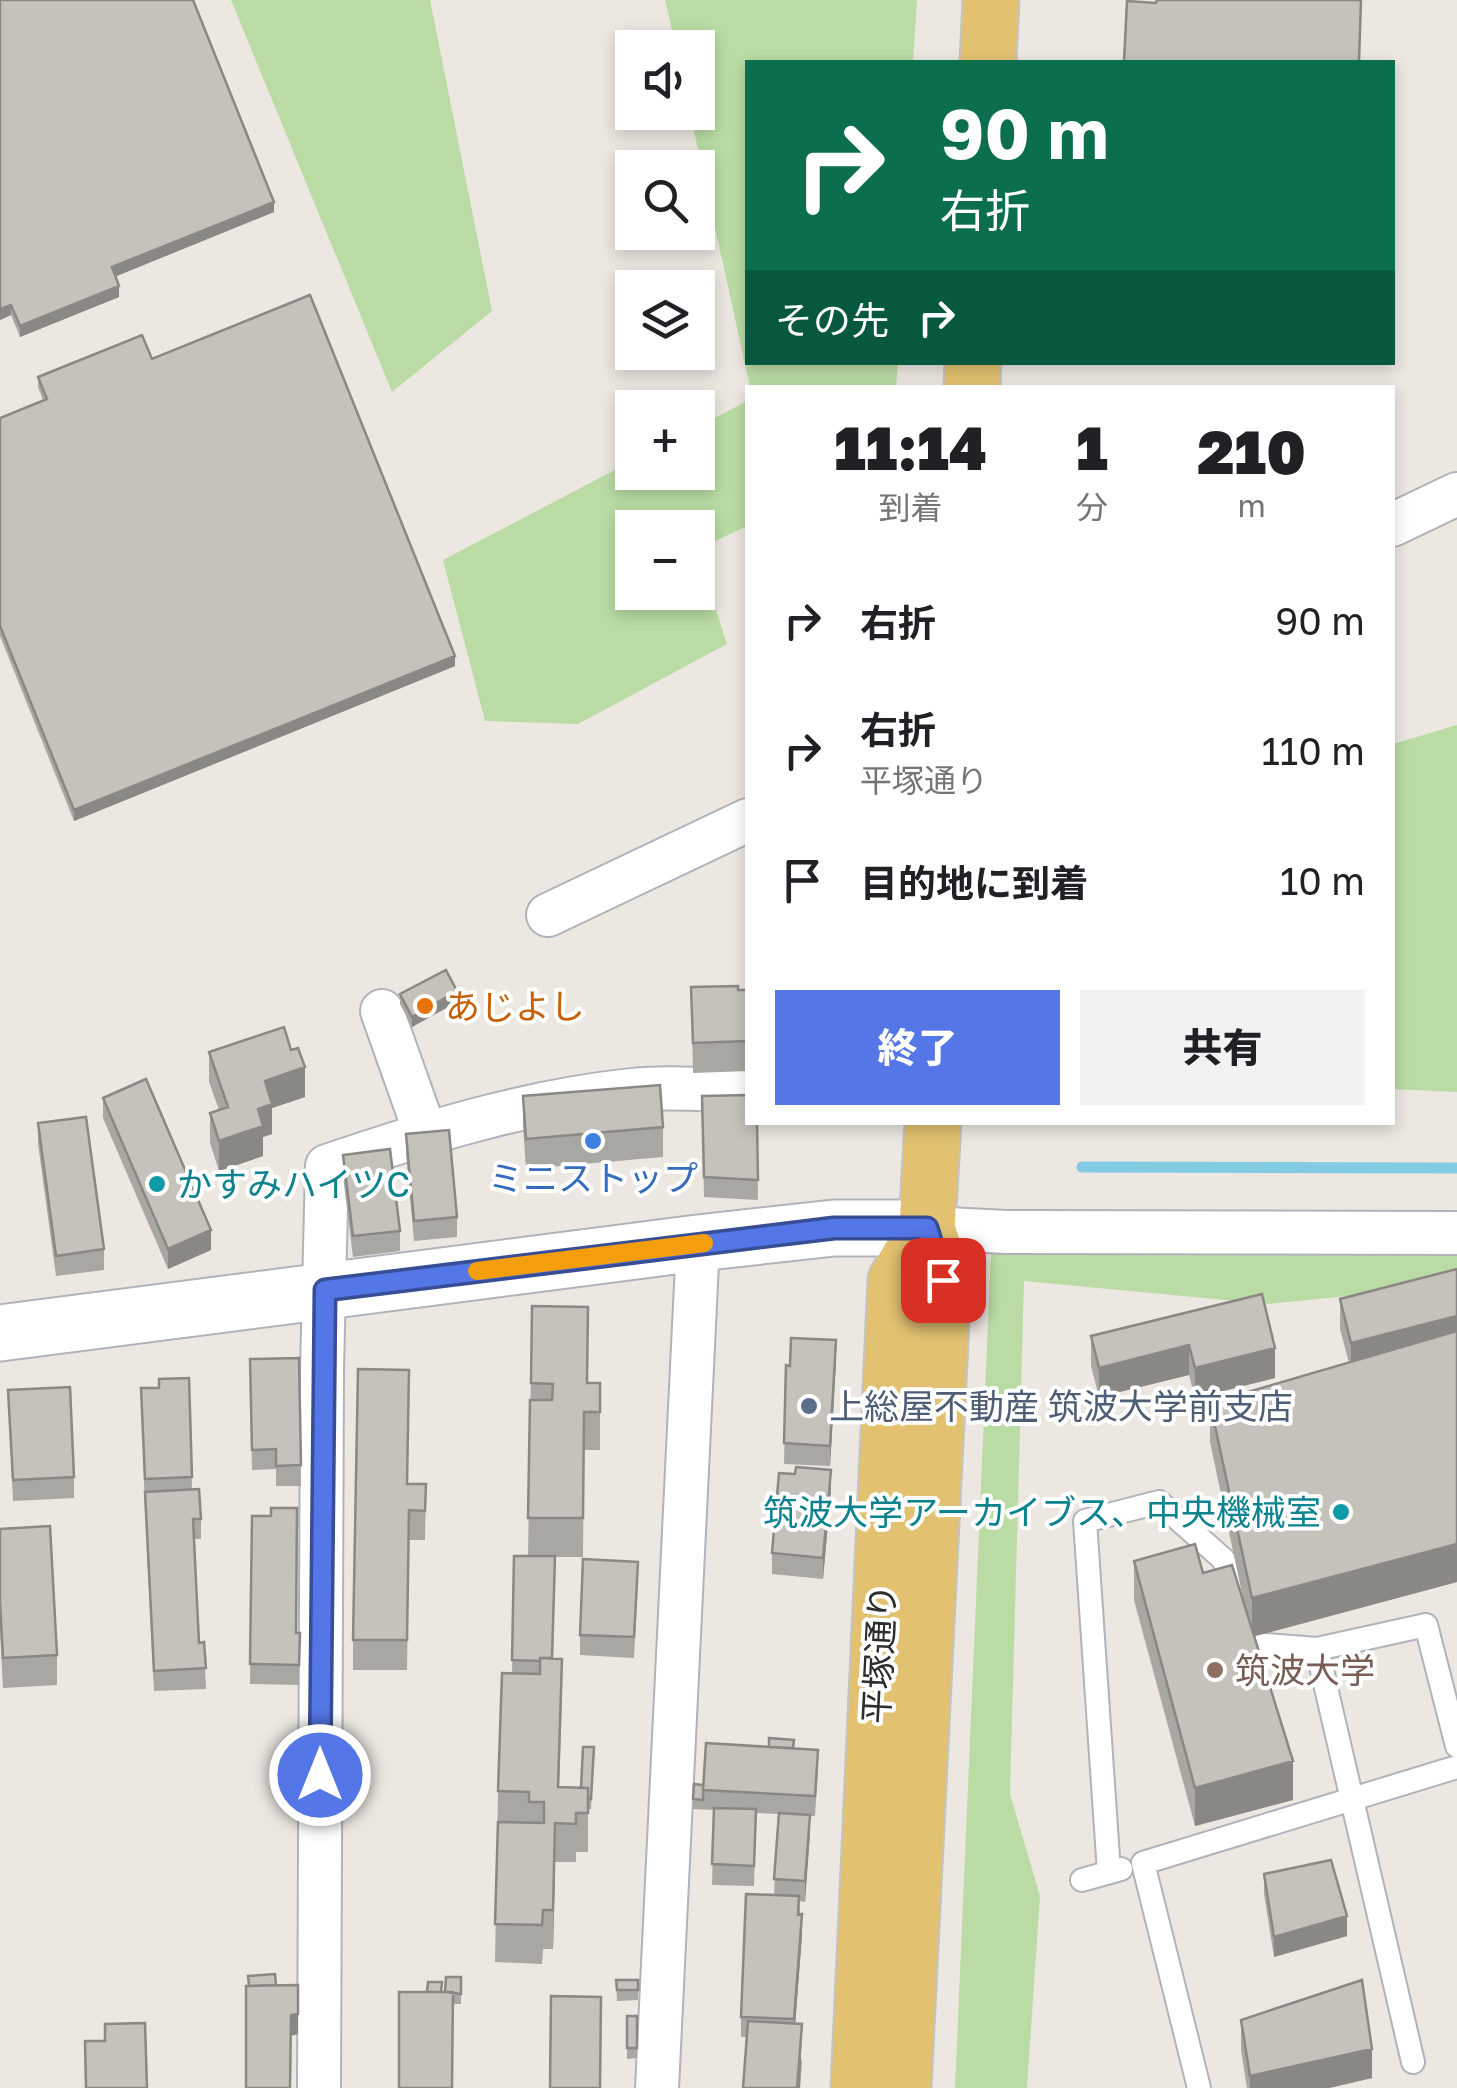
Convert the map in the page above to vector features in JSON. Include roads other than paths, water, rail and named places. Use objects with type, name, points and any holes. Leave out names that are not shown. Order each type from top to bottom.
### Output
[{"type":"main road","points":[[988,60],[992,0]]},
{"type":"main road","name":"平塚通り","points":[[902,2088],[943,1280],[927,1228],[933,1125]]},
{"type":"main road","name":"平塚通り","points":[[858,2088],[896,1280],[927,1228]]},
{"type":"street","points":[[1395,524],[1457,494]]},
{"type":"street","points":[[548,915],[745,821]]},
{"type":"street","points":[[382,1011],[424,1132]]},
{"type":"street","points":[[319,2088],[327,1166],[424,1132],[545,1102],[636,1089],[745,1091]]},
{"type":"street","points":[[0,1333],[834,1228],[1457,1234]]},
{"type":"street","points":[[657,2088],[698,1243]]},
{"type":"lane","points":[[1109,1872],[1085,1521],[1159,1502],[1224,1560],[1252,1644],[1316,1648],[1426,1625],[1457,1746]]},
{"type":"lane","points":[[1316,1648],[1413,2062]]},
{"type":"lane","points":[[1082,1880],[1457,1766]]},
{"type":"lane","points":[[1144,1862],[1199,2088]]},
{"type":"waterway","points":[[1082,1167],[1457,1168]]},
{"type":"place","name":"あじよし","points":[[425,1006]]},
{"type":"place","name":"ミニストップ","points":[[593,1141]]},
{"type":"place","name":"かすみハイツC","points":[[157,1184]]},
{"type":"place","name":"上総屋不動産 筑波大学前支店","points":[[809,1406]]},
{"type":"place","name":"筑波大学アーカイブス、中央機械室","points":[[1341,1512]]},
{"type":"place","name":"筑波大学","points":[[1215,1670]]}]
